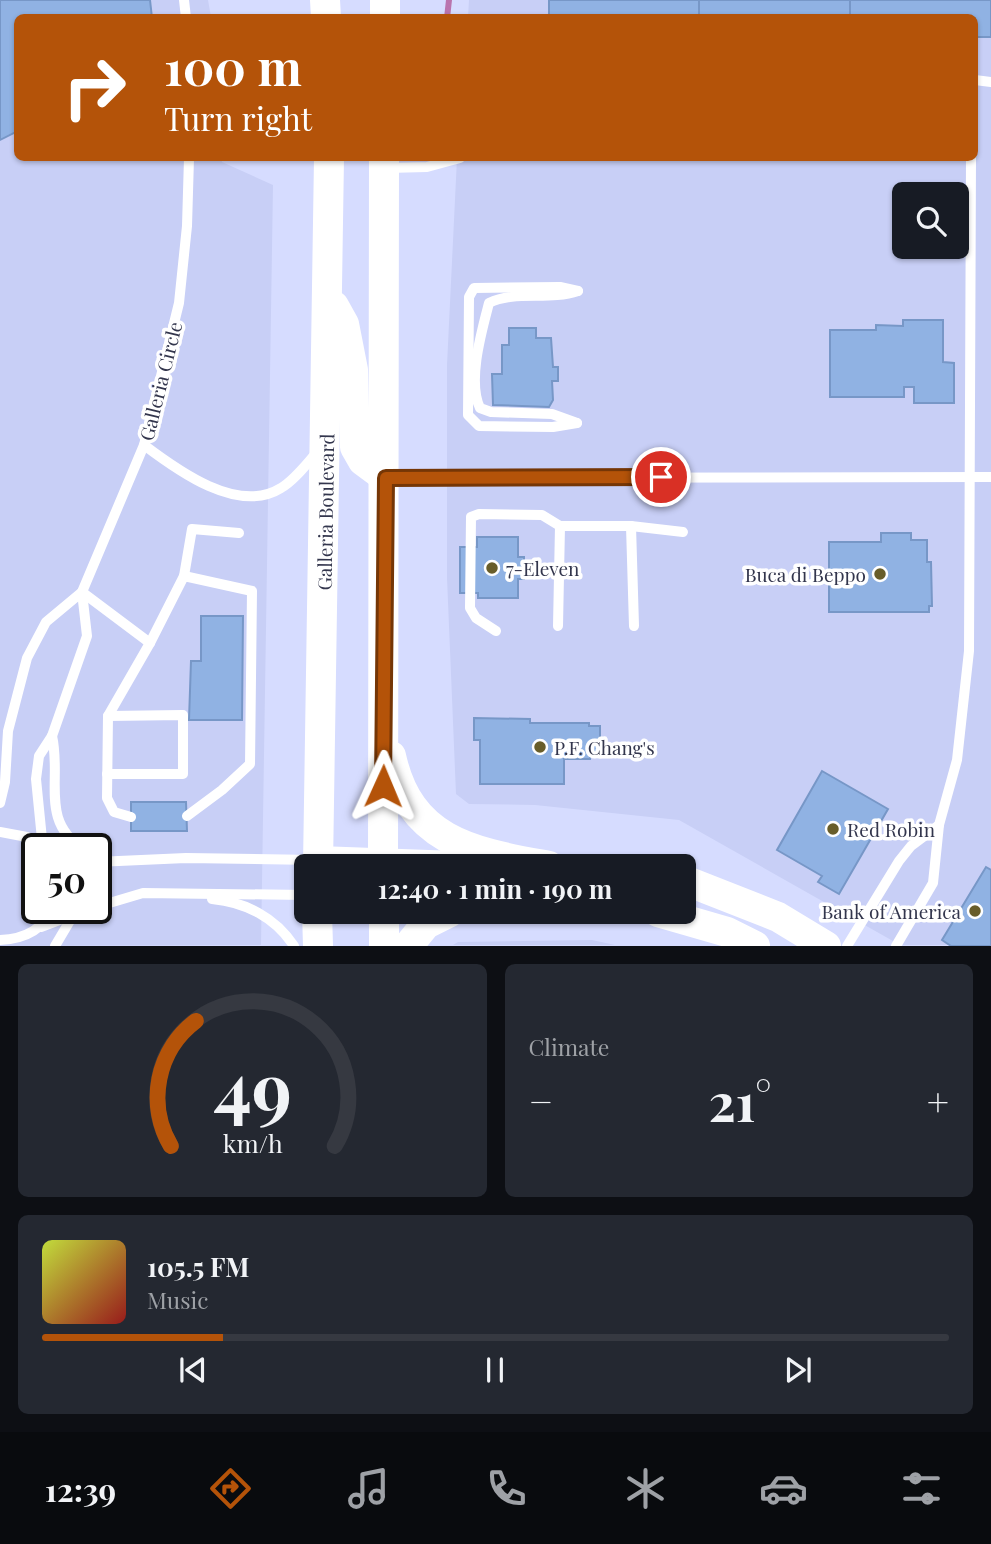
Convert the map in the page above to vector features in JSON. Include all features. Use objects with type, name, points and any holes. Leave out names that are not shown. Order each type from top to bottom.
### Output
[{"type":"main road","name":"Galleria Boulevard","points":[[318,854],[329,161]]},
{"type":"main road","points":[[383,854],[386,478],[382,372],[384,163]]},
{"type":"main road","points":[[328,296],[344,324],[350,347],[355,447],[363,461],[386,478]]},
{"type":"main road","points":[[384,713],[400,785],[423,821],[438,834],[489,854]]},
{"type":"main road","points":[[696,885],[778,916],[826,946]]},
{"type":"main road","points":[[696,923],[727,932],[755,946]]},
{"type":"main road","points":[[317,924],[318,946]]},
{"type":"main road","points":[[384,924],[384,946]]},
{"type":"main road","points":[[408,946],[426,924]]},
{"type":"lane","name":"Galleria Circle","points":[[0,803],[5,782],[8,731],[27,658],[46,622],[82,592],[144,445],[179,303],[187,226],[189,161]]},
{"type":"lane","points":[[384,163],[427,167],[449,161]]},
{"type":"lane","points":[[896,946],[933,883],[939,825],[957,760],[969,651],[971,161]]},
{"type":"lane","points":[[561,287],[578,291],[561,297],[500,298],[489,303],[484,334],[477,347],[476,400],[480,408],[491,412],[552,414],[577,423],[553,427],[479,426],[468,415],[469,297],[474,288],[561,287]]},
{"type":"lane","points":[[144,445],[181,473],[214,490],[267,495],[283,488],[326,443]]},
{"type":"lane","points":[[386,478],[991,477]]},
{"type":"lane","points":[[496,631],[476,618],[470,608],[471,517],[479,514],[542,515],[560,526],[631,526],[683,532]]},
{"type":"lane","points":[[558,626],[560,526]]},
{"type":"lane","points":[[631,526],[634,626]]},
{"type":"lane","points":[[131,817],[114,812],[107,798],[108,716],[184,576],[192,529],[239,533]]},
{"type":"lane","points":[[184,576],[252,591],[250,764],[222,790],[187,816]]},
{"type":"lane","name":"Galleria Circle","points":[[41,833],[36,803],[39,756],[52,736],[87,636],[82,592]]},
{"type":"lane","points":[[82,592],[150,643]]},
{"type":"lane","points":[[107,774],[183,774],[183,715],[108,716]]},
{"type":"lane","points":[[52,736],[57,759],[54,796],[58,822],[64,833]]},
{"type":"lane","points":[[847,946],[899,861],[911,846],[939,825]]},
{"type":"lane","points":[[0,832],[21,836]]},
{"type":"lane","points":[[112,859],[186,858],[294,862]]},
{"type":"lane","points":[[143,893],[239,904],[266,916],[294,946]]},
{"type":"lane","points":[[112,902],[143,893],[294,895]]},
{"type":"lane","points":[[0,940],[26,940],[41,924]]},
{"type":"lane","points":[[38,928],[49,924]]},
{"type":"lane","points":[[55,946],[68,924]]},
{"type":"shaded area","points":[[0,0],[208,0],[210,14],[14,14],[14,161],[222,161],[273,185],[261,945],[0,946]]},
{"type":"shaded area","points":[[469,0],[991,0],[991,945],[900,945],[679,820],[535,805],[469,804],[456,794],[447,578],[447,365],[457,161],[978,161],[978,14],[468,14]]},
{"type":"shaded area","points":[[592,940],[615,945],[453,945],[458,942]]},
{"type":"building","points":[[0,0],[150,0],[152,14],[14,14],[14,133],[0,140]]},
{"type":"building","points":[[549,0],[699,0],[699,14],[549,14]]},
{"type":"building","points":[[699,0],[850,0],[850,14],[699,14]]},
{"type":"building","points":[[850,0],[991,0],[991,37],[978,37],[978,14],[850,14]]},
{"type":"building","points":[[903,320],[943,320],[943,362],[954,363],[954,403],[914,403],[914,387],[904,387],[904,397],[830,397],[830,330],[876,330],[876,325],[903,326]]},
{"type":"building","points":[[509,328],[536,328],[536,338],[551,338],[553,367],[558,367],[558,381],[552,381],[553,400],[549,407],[493,405],[492,374],[502,374],[502,345],[509,345]]},
{"type":"building","name":"Buca di Beppo","points":[[881,533],[911,533],[911,540],[927,540],[927,562],[931,562],[932,606],[929,606],[929,612],[829,612],[829,542],[881,542]]},
{"type":"building","name":"7-Eleven","points":[[477,537],[518,537],[518,557],[524,557],[524,579],[518,579],[518,598],[478,598],[478,593],[460,593],[460,547],[477,547]]},
{"type":"building","points":[[201,616],[243,616],[242,720],[189,720],[191,661],[201,661]]},
{"type":"building","name":"P.F. Chang's","points":[[474,718],[530,719],[530,723],[589,723],[589,726],[600,726],[600,753],[590,753],[590,759],[564,759],[564,784],[480,784],[480,740],[474,740]]},
{"type":"building","name":"Red Robin","points":[[822,771],[888,809],[839,894],[818,882],[822,876],[777,850]]},
{"type":"building","points":[[131,802],[186,802],[187,831],[131,831]]},
{"type":"building","name":"Bank of America","points":[[986,867],[991,870],[991,946],[951,946],[942,940]]},
{"type":"waterway","points":[[447,14],[449,0]]},
{"type":"place","name":"7-Eleven","points":[[492,568]]},
{"type":"place","name":"Buca di Beppo","points":[[880,574]]},
{"type":"place","name":"P.F. Chang's","points":[[540,747]]},
{"type":"place","name":"Red Robin","points":[[833,829]]},
{"type":"place","name":"Bank of America","points":[[975,911]]},
{"type":"route","points":[[383,786],[386,478],[661,477]]}]
